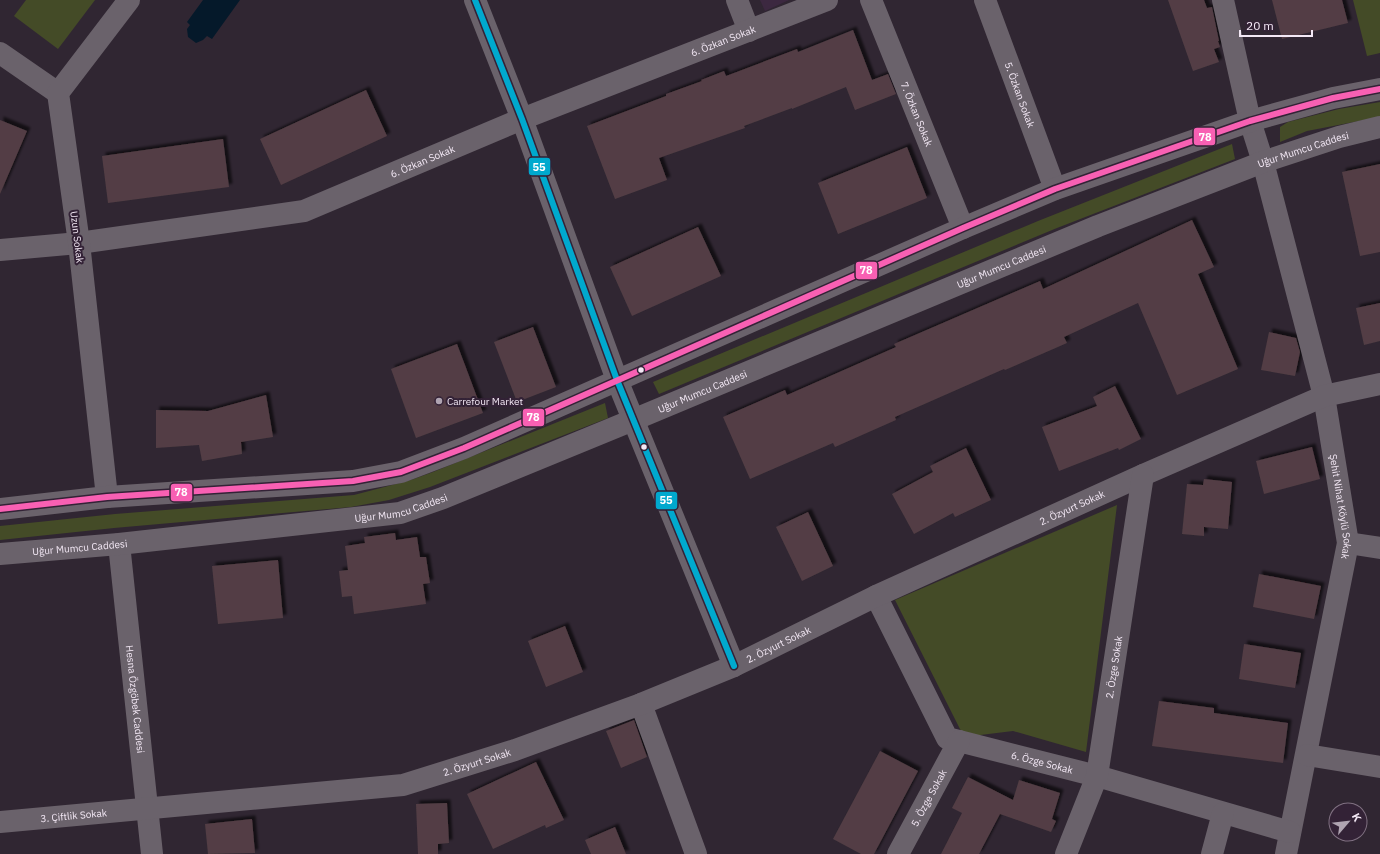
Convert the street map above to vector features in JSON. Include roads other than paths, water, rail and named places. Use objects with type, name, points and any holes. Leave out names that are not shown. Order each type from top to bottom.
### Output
[{"type":"street","points":[[0,53],[58,93],[129,0]]},
{"type":"street","points":[[476,0],[522,119],[633,420],[734,666]]},
{"type":"street","points":[[737,0],[749,31]]},
{"type":"street","name":"6. Özkan Sokak","points":[[0,250],[79,242],[304,211],[522,119],[826,0]]},
{"type":"street","name":"7. Özkan Sokak","points":[[871,0],[963,228]]},
{"type":"street","name":"5. Özkan Sokak","points":[[985,0],[1056,189]]},
{"type":"street","name":"Şehit Nihat Köylü Sokak","points":[[1223,0],[1250,121],[1264,162],[1324,396],[1348,543],[1307,755],[1286,854]]},
{"type":"street","points":[[0,509],[107,497],[353,481],[401,472],[464,448],[963,228],[1056,189],[1250,121],[1333,98],[1380,89]]},
{"type":"street","name":"Uzun Sokak","points":[[58,93],[79,242],[107,497]]},
{"type":"street","name":"Uğur Mumcu Caddesi","points":[[0,554],[119,544],[400,513],[443,498],[633,420],[1098,226],[1264,162],[1339,137],[1380,127]]},
{"type":"street","name":"2. Özyurt Sokak","points":[[148,807],[403,785],[516,750],[641,704],[734,666],[876,596],[1143,475],[1324,396],[1380,384]]},
{"type":"street","name":"2. Özge Sokak","points":[[1066,854],[1098,776],[1143,475]]},
{"type":"street","points":[[1348,543],[1380,548]]},
{"type":"street","name":"Hesna Özgöbek Caddesi","points":[[119,544],[152,854]]},
{"type":"street","name":"6. Özge Sokak","points":[[876,596],[947,738],[1098,776],[1290,832]]},
{"type":"street","points":[[641,704],[696,854]]},
{"type":"street","name":"5. Özge Sokak","points":[[898,854],[959,741]]},
{"type":"street","points":[[1307,755],[1380,767]]},
{"type":"street","name":"3. Çiftlik Sokak","points":[[0,822],[148,807]]},
{"type":"street","points":[[1212,854],[1223,813]]},
{"type":"water","points":[[203,0],[240,0],[212,39],[207,36],[203,40],[196,43],[188,37],[187,29],[190,25],[187,22]]},
{"type":"place","name":"Carrefour Market","points":[[439,401]]}]
